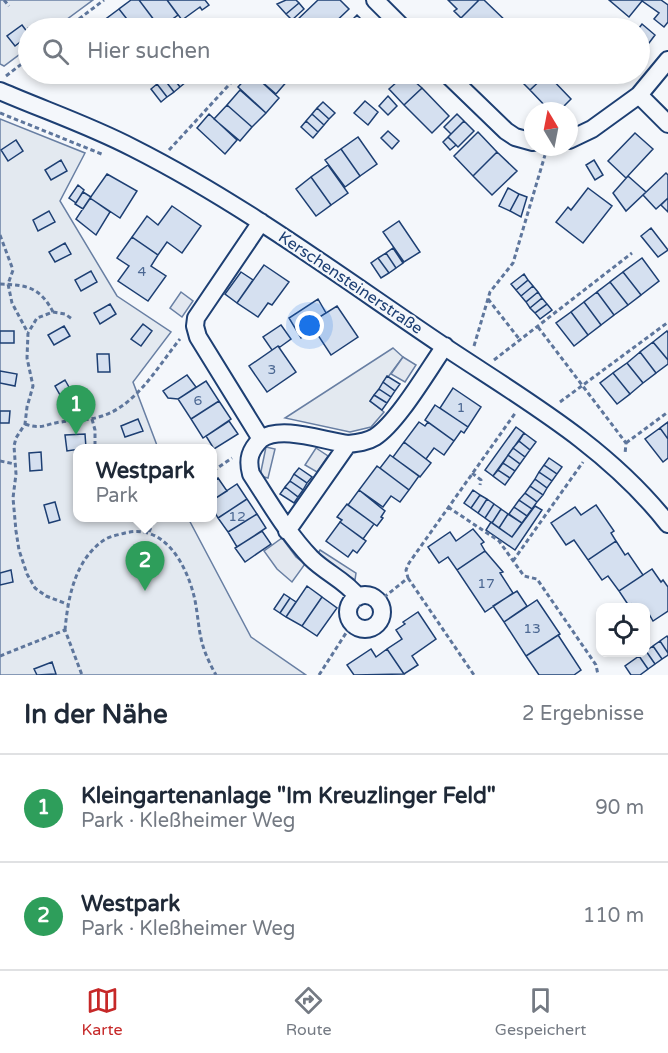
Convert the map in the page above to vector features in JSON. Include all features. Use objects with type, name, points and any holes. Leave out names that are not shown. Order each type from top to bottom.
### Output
[{"type":"street","points":[[375,0],[393,18]]},
{"type":"street","points":[[650,81],[668,60]]},
{"type":"street","points":[[457,84],[501,127],[515,137],[524,140]]},
{"type":"street","points":[[578,136],[591,129],[639,94],[648,84]]},
{"type":"street","name":"Kerschensteinerstraße","points":[[2,87],[130,146],[261,222],[551,416],[593,448],[652,503],[668,524]]},
{"type":"street","points":[[639,94],[668,124]]},
{"type":"street","points":[[261,222],[196,318],[195,326],[198,337],[261,438]]},
{"type":"street","points":[[358,597],[351,588],[313,560],[287,531],[251,474],[248,464],[254,446],[267,435],[288,433],[348,444],[361,443],[374,438],[394,418],[445,346]]},
{"type":"street","points":[[287,531],[348,444]]},
{"type":"street","points":[[368,596],[378,602],[382,612],[378,622],[364,629],[354,625],[348,615],[348,610],[358,597],[368,596]]},
{"type":"path","points":[[4,0],[9,6]]},
{"type":"path","points":[[80,18],[104,0]]},
{"type":"path","points":[[2,87],[6,76],[18,67]]},
{"type":"path","points":[[169,150],[230,84]]},
{"type":"path","points":[[0,113],[111,158]]},
{"type":"path","points":[[475,366],[490,292],[513,263],[544,156]]},
{"type":"path","points":[[0,234],[13,270],[8,284],[12,303],[27,333],[27,358],[33,386],[25,424],[14,446],[16,474],[13,498],[19,550],[35,588],[46,596],[67,604]]},
{"type":"path","points":[[475,366],[520,340],[632,253]]},
{"type":"path","points":[[0,284],[30,287],[40,294],[53,312]]},
{"type":"path","points":[[488,299],[520,340]]},
{"type":"path","points":[[27,333],[37,318],[53,312],[65,314],[72,319]]},
{"type":"path","points":[[551,416],[563,399],[667,323]]},
{"type":"path","points":[[25,424],[44,428],[58,422],[92,419],[116,410],[135,396],[180,340],[195,326]]},
{"type":"path","points":[[538,327],[626,443],[625,454]]},
{"type":"path","points":[[474,675],[408,578],[406,570],[448,507],[526,399]]},
{"type":"path","points":[[626,443],[668,412]]},
{"type":"path","points":[[92,419],[95,444]]},
{"type":"path","points":[[513,561],[593,448]]},
{"type":"path","points":[[0,461],[15,464]]},
{"type":"path","points":[[472,473],[481,480],[480,485]]},
{"type":"path","points":[[448,507],[499,541],[524,576],[537,579],[596,665],[597,674]]},
{"type":"path","points":[[149,532],[153,522]]},
{"type":"path","points":[[82,675],[65,630],[67,604],[73,583],[82,564],[95,547],[106,538],[135,531],[149,532],[177,555],[194,596],[202,645],[216,675]]},
{"type":"path","points":[[378,602],[408,578]]},
{"type":"path","points":[[319,675],[346,633],[354,625]]},
{"type":"path","points":[[0,656],[65,630]]},
{"type":"shaded area","points":[[0,0],[93,0],[69,18],[18,18],[18,56],[4,66],[0,64]]},
{"type":"shaded area","points":[[0,119],[85,153],[60,201],[117,296],[171,332],[133,382],[156,444],[73,444],[73,522],[190,522],[251,637],[306,675],[0,675]]},
{"type":"shaded area","points":[[181,292],[193,301],[182,317],[170,308]]},
{"type":"shaded area","points":[[393,348],[403,357],[370,401],[384,412],[371,427],[350,432],[285,418]]},
{"type":"shaded area","points":[[403,357],[416,365],[405,382],[391,374]]},
{"type":"shaded area","points":[[266,447],[275,449],[268,478],[260,476]]},
{"type":"shaded area","points":[[316,448],[328,456],[317,472],[305,465]]},
{"type":"shaded area","points":[[282,538],[296,557],[305,564],[292,582],[277,569],[264,551]]},
{"type":"shaded area","points":[[320,550],[356,573],[355,580],[317,555]]},
{"type":"building","points":[[131,0],[139,0],[153,18],[126,18],[119,9]]},
{"type":"building","points":[[139,0],[167,0],[178,15],[174,18],[152,18]]},
{"type":"building","points":[[167,0],[205,0],[209,5],[202,10],[200,7],[185,18],[180,18]]},
{"type":"building","points":[[286,0],[296,0],[299,3],[286,14],[277,4]]},
{"type":"building","points":[[318,0],[340,0],[349,9],[340,18],[299,18]]},
{"type":"building","points":[[448,0],[479,0],[461,18],[454,11],[457,9]]},
{"type":"building","points":[[479,0],[484,0],[503,18],[461,18]]},
{"type":"building","points":[[609,0],[661,0],[668,5],[668,22],[664,27],[654,19],[659,13],[642,1],[629,17]]},
{"type":"building","points":[[299,3],[304,9],[294,18],[290,18],[286,14]]},
{"type":"building","points":[[119,9],[126,18],[107,18]]},
{"type":"building","points":[[18,28],[18,44],[15,46],[7,36]]},
{"type":"building","points":[[650,31],[655,35],[650,42]]},
{"type":"building","points":[[157,84],[168,84],[174,92],[167,97]]},
{"type":"building","points":[[157,84],[167,97],[161,102],[151,89]]},
{"type":"building","points":[[168,84],[178,84],[180,87],[174,92]]},
{"type":"building","points":[[241,84],[264,84],[279,98],[266,113],[238,87]]},
{"type":"building","points":[[264,84],[285,84],[276,94]]},
{"type":"building","points":[[395,84],[417,84],[422,88],[404,105],[389,89]]},
{"type":"building","points":[[524,84],[536,84],[530,90]]},
{"type":"building","points":[[536,84],[557,84],[571,99],[568,102],[541,102],[530,90]]},
{"type":"building","points":[[422,88],[449,116],[432,133],[404,105]]},
{"type":"building","points":[[240,90],[266,113],[252,127],[227,105]]},
{"type":"building","points":[[388,96],[397,106],[388,115],[379,106]]},
{"type":"building","points":[[365,101],[378,112],[368,125],[354,113]]},
{"type":"building","points":[[323,102],[335,113],[329,119],[317,108]]},
{"type":"building","points":[[227,105],[252,127],[240,141],[214,119]]},
{"type":"building","points":[[317,108],[329,119],[324,125],[312,114]]},
{"type":"building","points":[[209,114],[237,140],[225,154],[197,128]]},
{"type":"building","points":[[312,114],[324,125],[318,132],[306,121]]},
{"type":"building","points":[[457,114],[464,121],[451,134],[444,127]]},
{"type":"building","points":[[306,121],[318,132],[313,138],[301,127]]},
{"type":"building","points":[[464,121],[474,131],[458,147],[448,137]]},
{"type":"building","points":[[388,131],[399,141],[392,149],[381,138]]},
{"type":"building","points":[[478,132],[497,152],[473,176],[454,156]]},
{"type":"building","points":[[635,133],[653,149],[626,178],[608,161]]},
{"type":"building","points":[[358,137],[377,164],[360,176],[341,149]]},
{"type":"building","points":[[448,137],[456,145],[450,150],[443,142]]},
{"type":"building","points":[[16,140],[23,151],[8,161],[1,150]]},
{"type":"building","points":[[341,149],[360,176],[345,187],[325,160]]},
{"type":"building","points":[[497,152],[517,171],[492,195],[473,176]]},
{"type":"building","points":[[61,160],[67,171],[51,180],[45,170]]},
{"type":"building","points":[[594,160],[603,175],[595,180],[586,165]]},
{"type":"building","points":[[328,165],[348,193],[331,205],[311,177]]},
{"type":"building","points":[[666,173],[668,175],[668,198],[656,209],[643,195]]},
{"type":"building","points":[[107,174],[137,191],[120,218],[90,198]]},
{"type":"building","points":[[628,176],[646,192],[626,211],[613,193]]},
{"type":"building","points":[[311,177],[331,205],[316,216],[296,189]]},
{"type":"building","points":[[78,185],[84,190],[76,203],[69,198]]},
{"type":"building","points":[[508,188],[519,194],[510,211],[499,206]]},
{"type":"building","points":[[588,188],[612,206],[583,243],[556,222],[568,207],[571,210]]},
{"type":"building","points":[[83,192],[91,197],[83,209],[75,204]]},
{"type":"building","points":[[519,194],[527,197],[521,217],[510,211]]},
{"type":"building","points":[[90,198],[110,212],[96,235],[76,219]]},
{"type":"building","points":[[668,198],[668,212],[661,205]]},
{"type":"building","points":[[172,206],[201,226],[182,253],[167,242],[158,255],[132,237],[147,216],[158,225]]},
{"type":"building","points":[[49,211],[55,222],[38,231],[33,220]]},
{"type":"building","points":[[399,221],[420,252],[404,262],[383,232]]},
{"type":"building","points":[[651,228],[668,250],[658,257],[641,236]]},
{"type":"building","points":[[132,237],[158,255],[151,266],[166,276],[148,301],[118,281],[129,266],[117,258]]},
{"type":"building","points":[[65,243],[71,254],[55,262],[49,252]]},
{"type":"building","points":[[393,248],[403,263],[396,268],[386,253]]},
{"type":"building","points":[[386,253],[396,268],[389,273],[378,258]]},
{"type":"building","points":[[378,258],[389,273],[381,278],[371,263]]},
{"type":"building","points":[[642,258],[659,281],[641,295],[623,272]]},
{"type":"building","points":[[264,265],[289,282],[272,305],[268,303],[258,317],[237,303]]},
{"type":"building","points":[[91,271],[97,282],[81,291],[75,280]]},
{"type":"building","points":[[241,272],[253,280],[237,303],[225,294]]},
{"type":"building","points":[[623,272],[641,295],[628,305],[610,282]]},
{"type":"building","points":[[524,274],[528,280],[516,290],[511,284]]},
{"type":"building","points":[[528,280],[533,286],[521,296],[516,290]]},
{"type":"building","points":[[610,282],[628,305],[614,315],[597,292]]},
{"type":"building","points":[[533,286],[538,292],[526,302],[521,296]]},
{"type":"building","points":[[538,292],[542,298],[530,308],[526,302]]},
{"type":"building","points":[[597,292],[614,315],[601,325],[584,302]]},
{"type":"building","points":[[542,298],[547,304],[535,313],[530,308]]},
{"type":"building","points":[[318,299],[326,313],[310,323],[314,329],[301,338],[289,318]]},
{"type":"building","points":[[584,302],[601,325],[588,335],[571,312]]},
{"type":"building","points":[[110,304],[116,314],[100,324],[94,313]]},
{"type":"building","points":[[547,304],[552,310],[540,319],[535,313]]},
{"type":"building","points":[[337,306],[358,337],[331,355],[310,323]]},
{"type":"building","points":[[571,312],[588,335],[574,346],[556,323]]},
{"type":"building","points":[[143,324],[152,331],[141,346],[131,339]]},
{"type":"building","points":[[281,325],[291,339],[272,350],[263,337]]},
{"type":"building","points":[[64,326],[70,336],[54,345],[48,335]]},
{"type":"building","points":[[0,331],[14,331],[14,343],[0,343]]},
{"type":"building","points":[[667,331],[668,333],[668,360],[653,342]]},
{"type":"building","points":[[653,342],[668,360],[668,364],[656,373],[640,352]]},
{"type":"building","points":[[278,346],[296,372],[267,392],[249,366]]},
{"type":"building","points":[[640,352],[656,373],[643,383],[627,363]]},
{"type":"building","points":[[97,354],[109,354],[110,372],[98,372]]},
{"type":"building","points":[[627,363],[643,383],[630,394],[613,373]]},
{"type":"building","points":[[0,371],[17,374],[15,386],[0,383]]},
{"type":"building","points":[[613,373],[630,394],[617,404],[600,383]]},
{"type":"building","points":[[187,375],[196,387],[178,399],[168,398],[163,391]]},
{"type":"building","points":[[387,376],[400,384],[395,391],[383,382]]},
{"type":"building","points":[[65,380],[74,396],[64,402],[55,386]]},
{"type":"building","points":[[206,381],[219,401],[191,419],[178,399]]},
{"type":"building","points":[[383,382],[395,391],[391,397],[379,389]]},
{"type":"building","points":[[453,388],[481,407],[468,427],[440,408]]},
{"type":"building","points":[[379,389],[391,397],[387,403],[374,395]]},
{"type":"building","points":[[374,395],[387,403],[382,410],[370,401]]},
{"type":"building","points":[[219,401],[231,419],[203,438],[191,419]]},
{"type":"building","points":[[435,405],[468,427],[464,433],[461,431],[454,441],[425,420]]},
{"type":"building","points":[[0,411],[10,411],[9,423],[0,423]]},
{"type":"building","points":[[138,419],[143,431],[125,437],[121,426]]},
{"type":"building","points":[[229,421],[238,434],[217,447],[217,444],[211,444],[206,436]]},
{"type":"building","points":[[419,422],[425,426],[428,422],[454,441],[444,455],[434,448],[426,459],[404,442]]},
{"type":"building","points":[[668,422],[668,439],[660,428]]},
{"type":"building","points":[[516,427],[524,433],[493,476],[485,470]]},
{"type":"building","points":[[660,428],[668,439],[668,458],[663,462],[645,439]]},
{"type":"building","points":[[524,433],[536,442],[530,450],[519,441]]},
{"type":"building","points":[[85,434],[86,444],[73,444],[73,450],[67,451],[65,435]]},
{"type":"building","points":[[519,441],[530,450],[525,457],[513,448]]},
{"type":"building","points":[[404,442],[431,463],[420,477],[393,457]]},
{"type":"building","points":[[513,448],[525,457],[520,464],[508,455]]},
{"type":"building","points":[[41,452],[42,470],[30,471],[29,453]]},
{"type":"building","points":[[390,455],[419,476],[409,490],[380,468]]},
{"type":"building","points":[[508,455],[520,464],[515,471],[503,463]]},
{"type":"building","points":[[549,458],[562,467],[557,474],[544,465]]},
{"type":"building","points":[[503,463],[515,471],[510,478],[498,470]]},
{"type":"building","points":[[544,465],[557,474],[552,481],[539,472]]},
{"type":"building","points":[[377,466],[409,490],[400,502],[391,496],[383,507],[359,490]]},
{"type":"building","points":[[299,468],[312,477],[307,483],[294,474]]},
{"type":"building","points":[[498,470],[510,478],[505,485],[493,476]]},
{"type":"building","points":[[539,472],[552,481],[547,488],[535,479]]},
{"type":"building","points":[[294,474],[307,483],[303,490],[290,481]]},
{"type":"building","points":[[217,479],[227,491],[217,497]]},
{"type":"building","points":[[535,479],[547,488],[543,495],[530,486]]},
{"type":"building","points":[[290,481],[303,490],[298,497],[285,487]]},
{"type":"building","points":[[237,484],[247,499],[218,518],[217,497]]},
{"type":"building","points":[[530,486],[543,495],[537,502],[525,493]]},
{"type":"building","points":[[285,487],[298,497],[294,503],[280,494]]},
{"type":"building","points":[[359,490],[385,511],[377,526],[348,505]]},
{"type":"building","points":[[473,490],[480,495],[471,508],[464,503]]},
{"type":"building","points":[[525,493],[537,502],[532,509],[519,500]]},
{"type":"building","points":[[480,495],[487,499],[478,513],[471,508]]},
{"type":"building","points":[[247,499],[257,514],[228,532],[218,518]]},
{"type":"building","points":[[487,499],[494,504],[485,518],[478,513]]},
{"type":"building","points":[[519,500],[532,509],[527,516],[514,507]]},
{"type":"building","points":[[55,502],[60,520],[49,523],[44,505]]},
{"type":"building","points":[[347,504],[374,524],[363,539],[340,522],[342,520],[337,517]]},
{"type":"building","points":[[494,504],[501,509],[492,523],[485,518]]},
{"type":"building","points":[[596,505],[614,531],[611,533],[616,541],[588,560],[574,540],[566,545],[551,523],[575,507],[581,515]]},
{"type":"building","points":[[535,506],[542,510],[515,550],[486,530],[491,522],[512,537]]},
{"type":"building","points":[[514,507],[527,516],[522,523],[509,514]]},
{"type":"building","points":[[501,509],[508,514],[499,528],[492,523]]},
{"type":"building","points":[[257,514],[266,528],[237,547],[228,532]]},
{"type":"building","points":[[508,514],[522,523],[512,537],[499,528]]},
{"type":"building","points":[[340,522],[366,541],[357,553],[353,550],[348,557],[326,541]]},
{"type":"building","points":[[473,529],[484,542],[481,544],[485,551],[457,570],[448,557],[439,563],[428,547],[450,532],[456,541]]},
{"type":"building","points":[[262,531],[271,544],[245,562],[235,548]]},
{"type":"building","points":[[616,541],[625,555],[628,553],[643,575],[619,591],[608,576],[602,580],[588,560]]},
{"type":"building","points":[[485,551],[503,572],[500,573],[513,593],[485,612],[457,570]]},
{"type":"building","points":[[652,569],[661,582],[663,580],[668,587],[668,611],[653,621],[650,616],[650,603],[627,603],[619,591]]},
{"type":"building","points":[[11,570],[13,582],[0,585],[0,573]]},
{"type":"building","points":[[307,586],[322,597],[302,626],[286,617]]},
{"type":"building","points":[[517,591],[527,606],[504,622],[493,606]]},
{"type":"building","points":[[284,594],[290,598],[280,613],[274,609]]},
{"type":"building","points":[[322,597],[337,608],[317,636],[302,626]]},
{"type":"building","points":[[290,598],[296,602],[286,617],[280,613]]},
{"type":"building","points":[[537,600],[560,634],[526,656],[504,622]]},
{"type":"building","points":[[418,612],[436,639],[412,656],[418,665],[404,674],[387,649],[402,639],[396,630]]},
{"type":"building","points":[[558,635],[581,670],[574,675],[539,675],[526,656]]},
{"type":"building","points":[[667,636],[668,638],[668,653],[660,641]]},
{"type":"building","points":[[660,641],[668,653],[662,659],[653,646]]},
{"type":"building","points":[[653,646],[662,659],[655,664],[650,657],[650,648]]},
{"type":"building","points":[[371,649],[376,657],[387,649],[404,674],[354,675],[347,665]]},
{"type":"building","points":[[640,657],[650,657],[655,664],[648,669]]},
{"type":"building","points":[[640,657],[648,669],[640,675],[631,675],[625,666]]},
{"type":"building","points":[[52,662],[56,674],[37,675],[34,669]]},
{"type":"place","name":"Kleingartenanlage \"Im Kreuzlinger Feld\"","points":[[76,435]]},
{"type":"place","name":"Westpark","points":[[145,591]]}]
